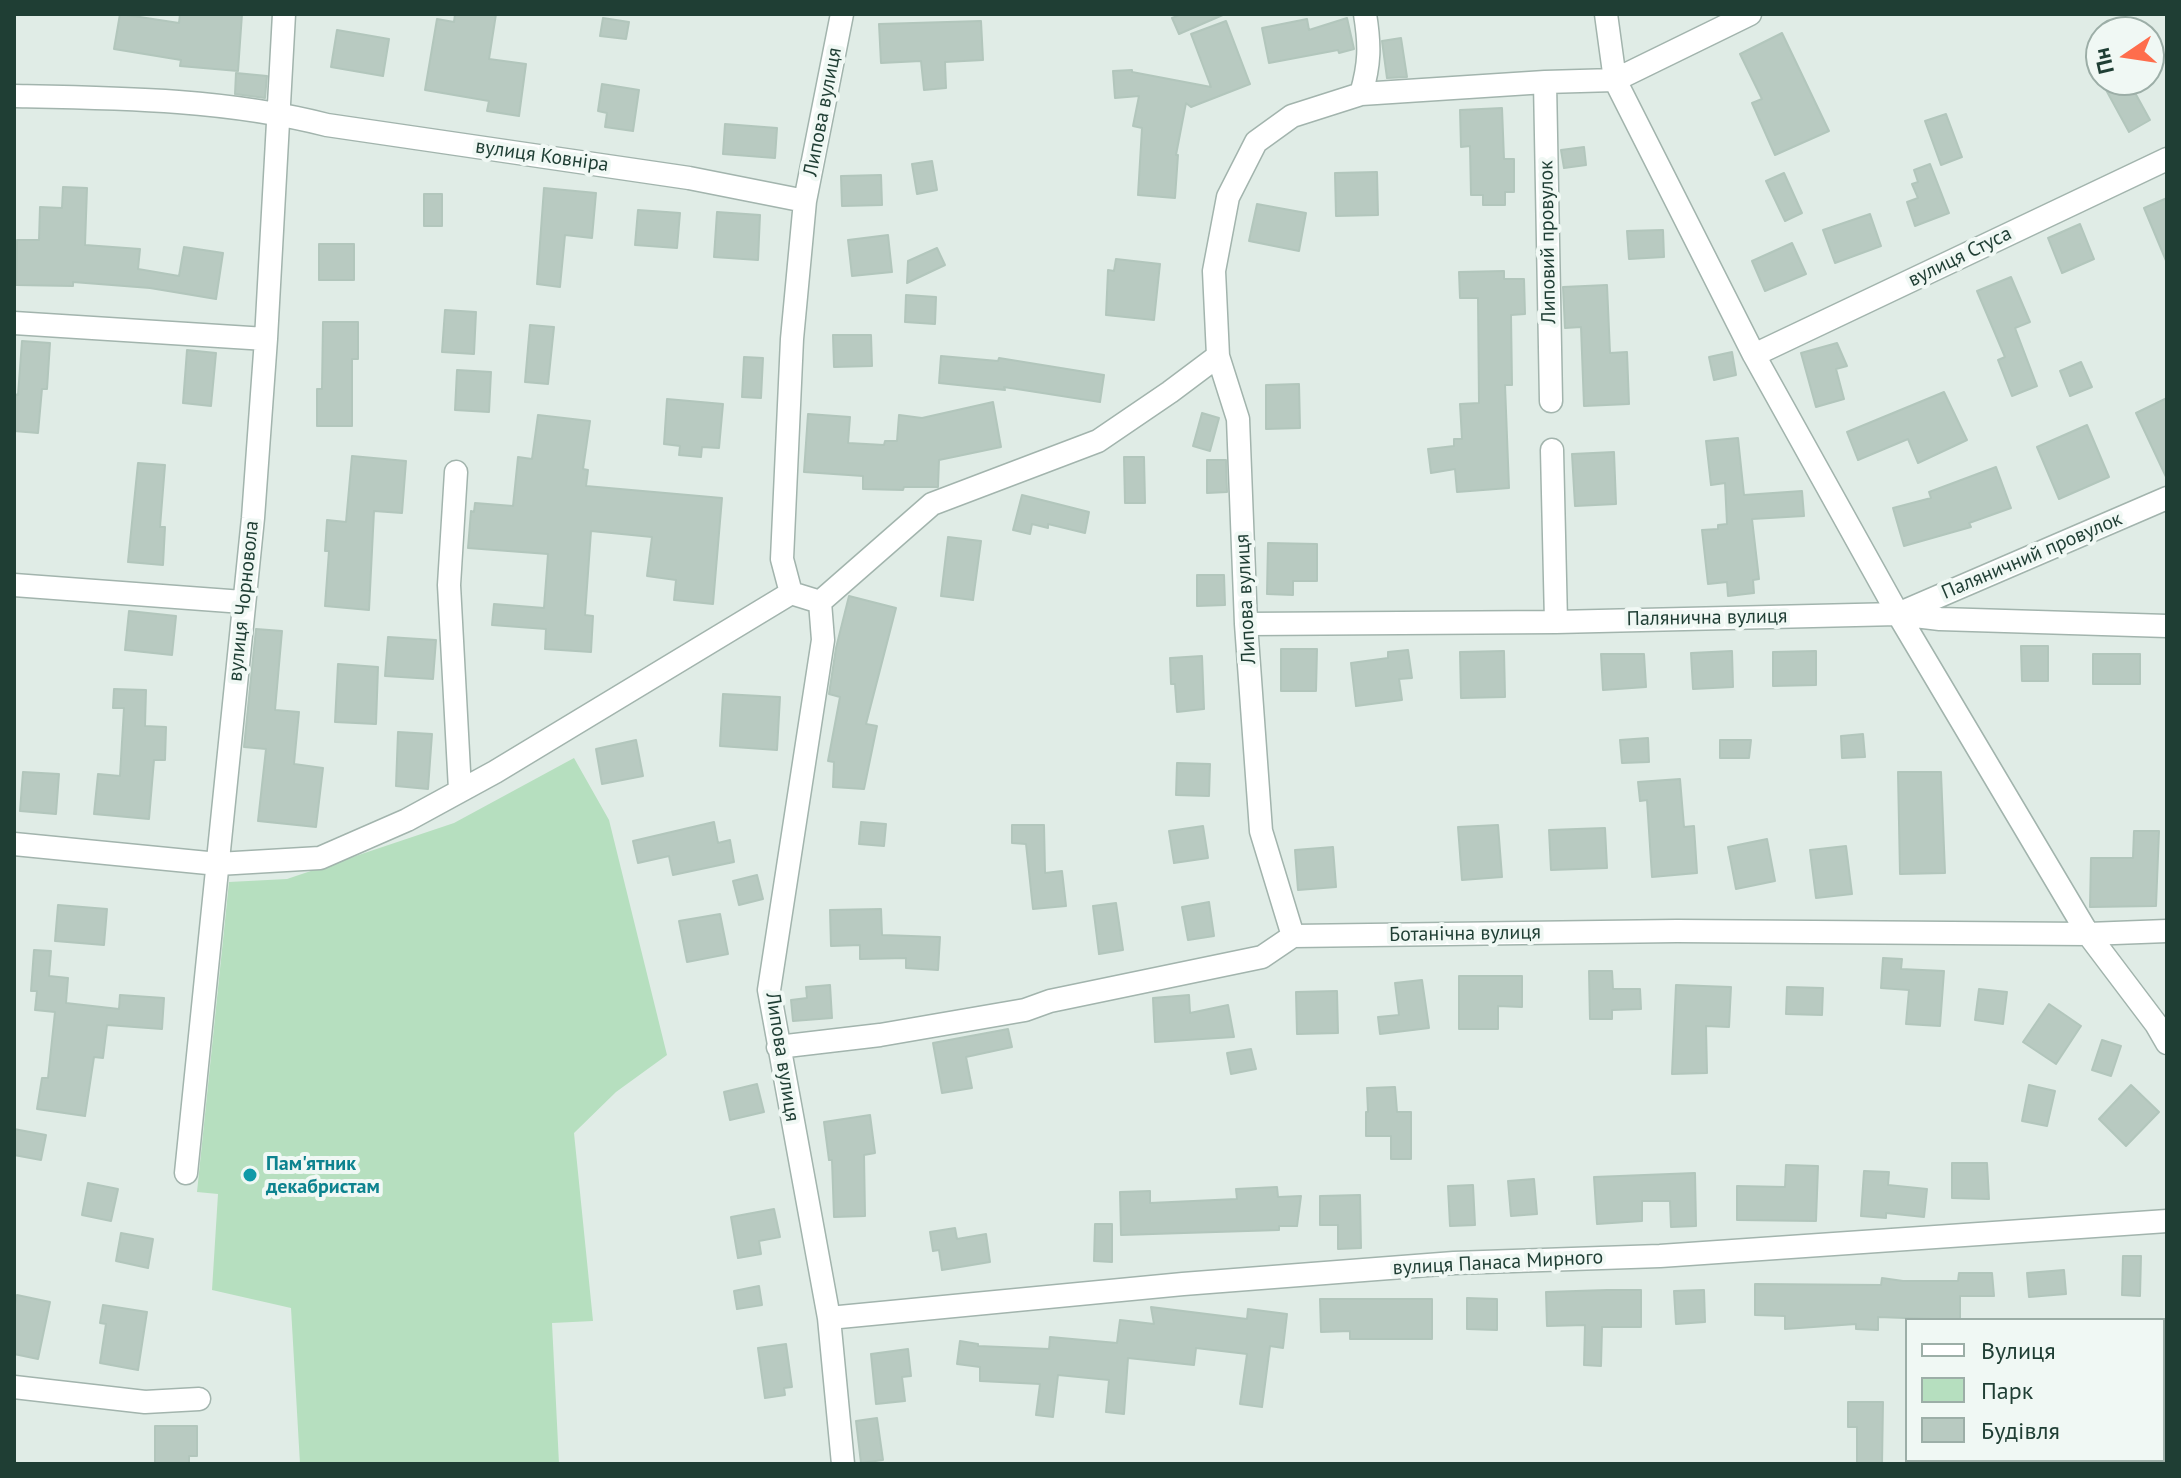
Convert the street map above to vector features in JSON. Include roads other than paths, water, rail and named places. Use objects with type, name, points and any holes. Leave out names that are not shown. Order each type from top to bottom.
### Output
[{"type":"street","name":"вулиця Чорновола","points":[[186,1173],[253,518],[284,14]]},
{"type":"street","name":"Липова вулиця","points":[[791,593],[782,559],[792,339],[805,201],[842,14]]},
{"type":"street","points":[[1361,94],[1369,68],[1365,14]]},
{"type":"street","points":[[1606,14],[1615,80],[1754,355],[1898,614],[2088,934],[2167,1043]]},
{"type":"street","points":[[1615,80],[1750,14]]},
{"type":"street","name":"Липова вулиця","points":[[1293,936],[1261,831],[1246,624],[1238,419],[1218,356],[1214,271],[1228,197],[1256,142],[1292,116],[1361,94],[1615,80]]},
{"type":"street","name":"Липовий провулок","points":[[1545,82],[1551,401]]},
{"type":"street","points":[[14,96],[114,98],[279,113]]},
{"type":"street","name":"вулиця Ковніра","points":[[279,113],[327,125],[689,178],[805,201]]},
{"type":"street","name":"вулиця Стуса","points":[[1754,355],[2167,159]]},
{"type":"street","points":[[14,323],[266,339]]},
{"type":"street","points":[[14,844],[218,864],[320,858],[407,820],[563,732],[791,593],[820,602],[932,504],[1098,441],[1218,356]]},
{"type":"street","points":[[1552,450],[1556,622]]},
{"type":"street","points":[[456,472],[449,585],[460,790]]},
{"type":"street","name":"Паляничний провулок","points":[[1898,614],[2167,498]]},
{"type":"street","points":[[14,585],[243,602]]},
{"type":"street","name":"Липова вулиця","points":[[820,602],[823,640],[769,990],[829,1318],[843,1464]]},
{"type":"street","name":"Палянична вулиця","points":[[1246,624],[1556,622],[1898,614],[1940,619],[2167,626]]},
{"type":"street","name":"Ботанічна вулиця","points":[[1293,936],[1677,931],[2088,934],[2167,931]]},
{"type":"street","points":[[778,1047],[880,1035],[1025,1010],[1050,1001],[1262,957],[1293,936]]},
{"type":"street","name":"вулиця Панаса Мирного","points":[[829,1318],[1183,1284],[1454,1263],[1660,1256],[2167,1221]]},
{"type":"street","points":[[14,1387],[145,1402],[199,1399]]},
{"type":"place","name":"Пам'ятник декабристам","points":[[250,1175]]}]
